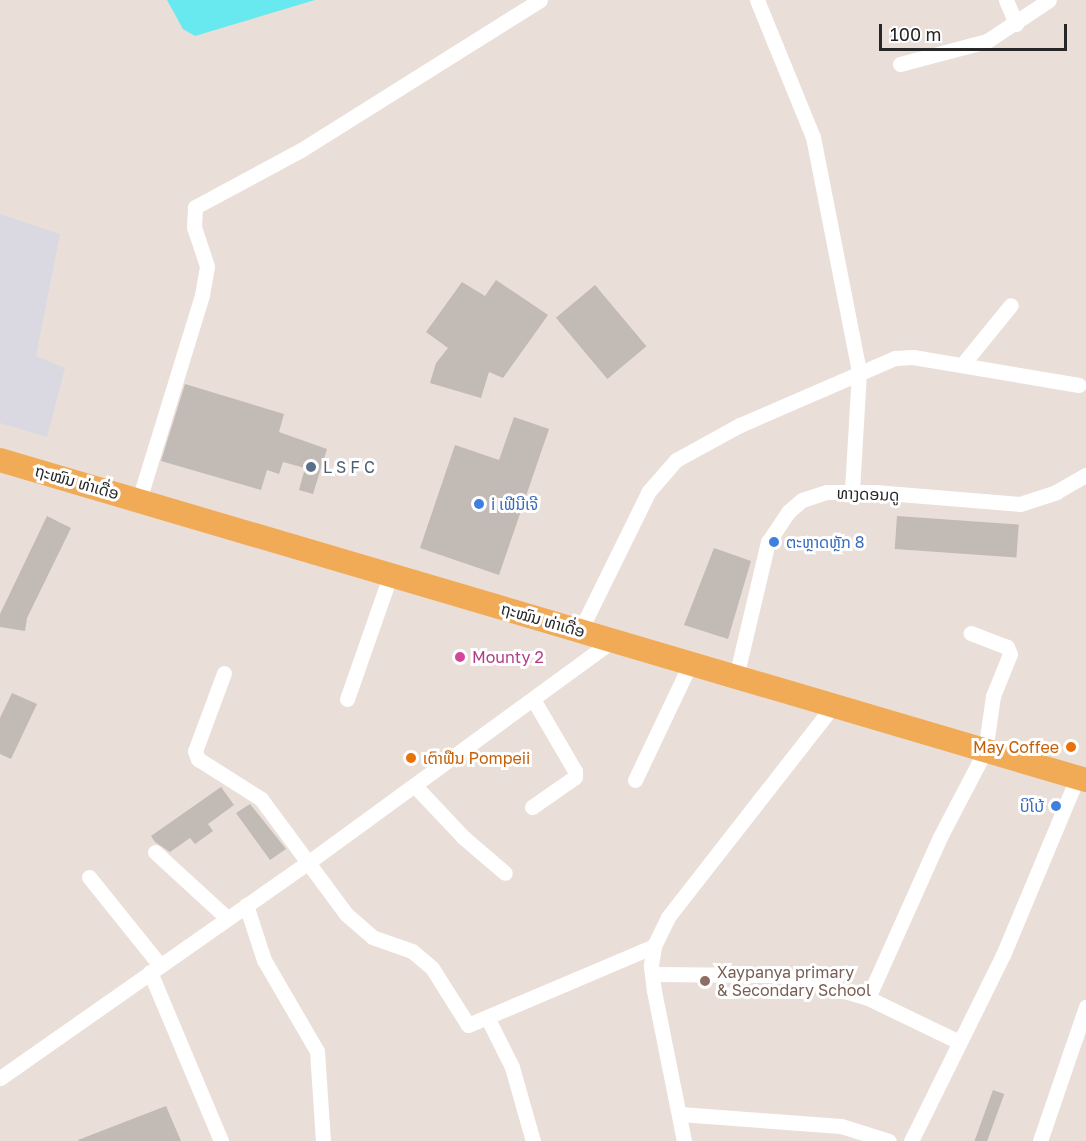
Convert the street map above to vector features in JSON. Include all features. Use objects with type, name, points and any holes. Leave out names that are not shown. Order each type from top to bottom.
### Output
[{"type":"main road","name":"ຖະໝົນ ທ່າເດື່ອ","points":[[0,460],[1082,779]]},
{"type":"street","points":[[139,500],[202,295],[207,266],[194,227],[195,207],[301,150],[540,0]]},
{"type":"street","points":[[757,0],[813,137],[859,372],[852,491]]},
{"type":"street","points":[[1006,0],[1016,24]]},
{"type":"street","points":[[900,64],[987,41],[1016,24],[1049,0]]},
{"type":"street","points":[[962,365],[1011,304]]},
{"type":"street","points":[[580,631],[649,491],[676,460],[740,425],[895,358],[913,357],[1079,385]]},
{"type":"street","name":"ທາງດອນດູ","points":[[736,677],[762,559],[777,526],[802,500],[827,492],[852,491],[1020,504],[1056,492],[1086,475]]},
{"type":"street","points":[[347,699],[390,576]]},
{"type":"street","points":[[868,998],[940,837],[986,751],[993,696],[1010,654],[1007,647],[971,633]]},
{"type":"street","points":[[3,1070],[155,968],[226,916],[306,864],[614,640]]},
{"type":"street","points":[[635,780],[690,664]]},
{"type":"street","points":[[224,673],[195,751],[198,759],[261,799],[306,864],[363,932],[412,951],[432,968],[468,1025],[488,1019],[501,1008],[654,946]]},
{"type":"street","points":[[532,807],[575,777],[575,771],[533,699]]},
{"type":"street","points":[[684,1141],[652,974],[654,946],[668,917],[833,706]]},
{"type":"street","points":[[911,1141],[957,1041],[1016,926],[1082,779]]},
{"type":"street","points":[[415,786],[463,837],[505,873]]},
{"type":"street","points":[[155,852],[226,916]]},
{"type":"street","points":[[88,877],[155,968],[222,1141]]},
{"type":"street","points":[[246,905],[264,960],[317,1051],[323,1141]]},
{"type":"street","points":[[652,974],[776,975],[868,998],[957,1041]]},
{"type":"street","points":[[1040,1141],[1086,1007]]},
{"type":"street","points":[[488,1019],[512,1068],[533,1141]]},
{"type":"street","points":[[680,1114],[841,1126],[889,1141]]},
{"type":"shaded area","points":[[0,214],[60,234],[36,356],[65,368],[47,437],[0,423]]},
{"type":"water","points":[[167,0],[315,0],[195,36],[183,29]]},
{"type":"building","points":[[496,280],[548,315],[503,378],[489,372],[481,398],[430,383],[436,363],[448,348],[426,332],[462,282],[485,296]]},
{"type":"building","points":[[595,285],[646,346],[607,379],[556,318]]},
{"type":"building","points":[[185,384],[284,414],[279,432],[327,449],[313,494],[299,490],[305,468],[283,462],[279,474],[267,470],[261,490],[161,461]]},
{"type":"building","name":"i ເຟີນີເຈີ","points":[[514,417],[549,429],[499,575],[420,548],[455,445],[499,460]]},
{"type":"building","points":[[47,516],[71,528],[27,618],[25,631],[0,627],[0,614]]},
{"type":"building","points":[[897,516],[1019,525],[1016,557],[895,549]]},
{"type":"building","points":[[714,548],[751,561],[728,639],[684,625]]},
{"type":"building","points":[[12,693],[37,704],[11,759],[0,754],[0,718]]},
{"type":"building","points":[[221,787],[234,805],[208,824],[213,831],[195,844],[190,838],[170,852],[155,842],[151,836]]},
{"type":"building","points":[[250,804],[286,849],[270,860],[236,813]]},
{"type":"building","points":[[993,1090],[1004,1094],[987,1141],[975,1141]]},
{"type":"building","points":[[166,1106],[181,1141],[78,1140]]},
{"type":"place","name":"L S F C","points":[[311,467]]},
{"type":"place","name":"i ເຟີນີເຈີ","points":[[479,504]]},
{"type":"place","name":"ຕະຫຼາດຫຼັກ 8","points":[[774,542]]},
{"type":"place","name":"Mounty 2","points":[[460,657]]},
{"type":"place","name":"May Coffee","points":[[1071,747]]},
{"type":"place","name":"ເຕົາຟືນ Pompeii","points":[[411,758]]},
{"type":"place","name":"ບິໂບ້","points":[[1056,806]]},
{"type":"place","name":"Xaypanya primary & Secondary School","points":[[705,981]]}]
